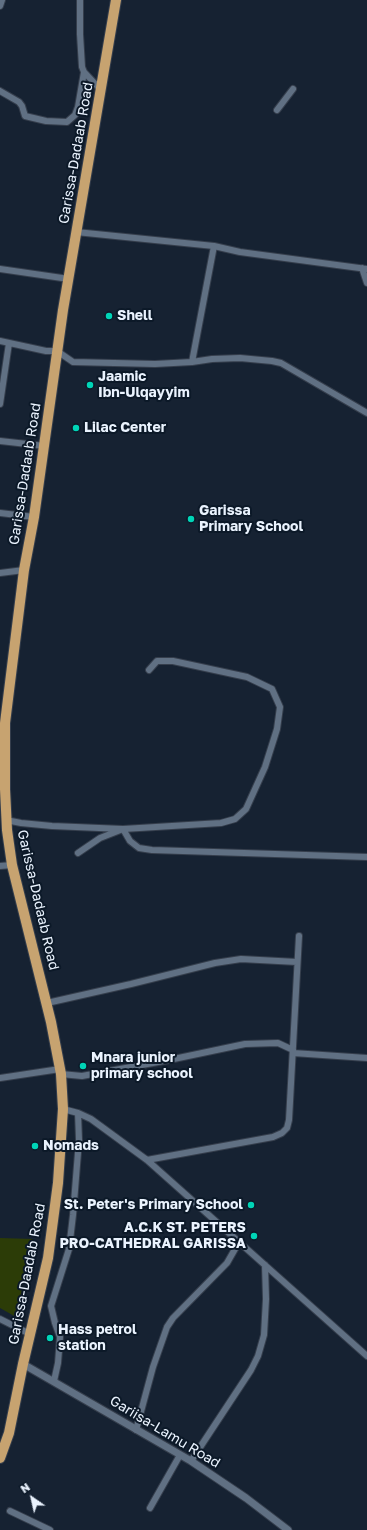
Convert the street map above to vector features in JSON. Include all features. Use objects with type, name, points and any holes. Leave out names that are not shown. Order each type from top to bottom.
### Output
[{"type":"highway","name":"Garissa-Dadaab Road","points":[[60,1072],[47,1002],[12,865],[2,787],[4,723],[24,570],[45,446],[62,310],[69,279],[116,0]]},
{"type":"highway","name":"Garissa-Daadab Road","points":[[0,1458],[10,1433],[23,1364],[48,1258],[56,1204],[61,1148],[63,1109],[60,1072]]},
{"type":"street","points":[[0,6],[2,0]]},
{"type":"street","points":[[80,0],[82,67],[84,72],[101,90]]},
{"type":"street","points":[[0,91],[19,102],[25,116],[46,121],[67,122],[75,115],[78,107],[84,72]]},
{"type":"street","points":[[277,110],[293,89]]},
{"type":"street","points":[[76,232],[214,246],[240,252],[364,268],[367,282]]},
{"type":"street","points":[[192,362],[214,246]]},
{"type":"street","points":[[0,269],[69,279]]},
{"type":"street","points":[[0,341],[46,351],[57,351],[73,362],[155,364],[240,358],[272,361],[281,363],[367,413]]},
{"type":"street","points":[[0,404],[9,343]]},
{"type":"street","points":[[0,441],[45,446]]},
{"type":"street","points":[[0,513],[34,517]]},
{"type":"street","points":[[0,573],[24,570]]},
{"type":"street","points":[[6,820],[52,826],[123,829],[221,823],[235,820],[246,809],[266,767],[278,729],[280,707],[272,689],[247,677],[173,661],[157,661],[149,670]]},
{"type":"street","points":[[78,853],[100,838],[123,829]]},
{"type":"street","points":[[123,829],[130,841],[139,848],[152,850],[367,857]]},
{"type":"street","points":[[0,866],[12,865]]},
{"type":"street","points":[[147,1160],[273,1137],[282,1133],[286,1128],[290,1120],[299,936]]},
{"type":"street","points":[[47,1002],[131,984],[215,963],[241,959],[297,962]]},
{"type":"street","points":[[0,1078],[60,1072],[82,1076],[245,1044],[278,1044],[293,1051],[367,1058]]},
{"type":"street","points":[[63,1109],[78,1113],[91,1119],[147,1160],[367,1356]]},
{"type":"street","points":[[54,1380],[58,1363],[60,1337],[51,1306],[69,1249],[79,1140],[78,1113]]},
{"type":"street","points":[[136,1430],[153,1367],[167,1326],[227,1263],[239,1242]]},
{"type":"street","points":[[191,1461],[247,1376],[258,1356],[264,1335],[266,1299],[265,1265]]},
{"type":"street","points":[[0,1319],[30,1334]]},
{"type":"street","name":"Gariisa-Lamu Road","points":[[23,1364],[54,1380],[136,1430],[191,1461],[246,1498],[288,1530]]},
{"type":"street","points":[[150,1508],[180,1455]]},
{"type":"street","points":[[10,1511],[50,1530]]},
{"type":"green space","points":[[0,1238],[33,1239],[16,1317],[0,1308]]},
{"type":"place","name":"Shell","points":[[109,316]]},
{"type":"place","name":"Jaamic Ibn-Ulqayyim","points":[[90,385]]},
{"type":"place","name":"Lilac Center","points":[[76,428]]},
{"type":"place","name":"Garissa Primary School","points":[[191,519]]},
{"type":"place","name":"Mnara junior primary school","points":[[83,1066]]},
{"type":"place","name":"Nomads","points":[[35,1146]]},
{"type":"place","name":"St. Peter's Primary School","points":[[251,1205]]},
{"type":"place","name":"A.C.K ST. PETERS PRO-CATHEDRAL GARISSA","points":[[254,1236]]},
{"type":"place","name":"Hass petrol station","points":[[50,1338]]}]
